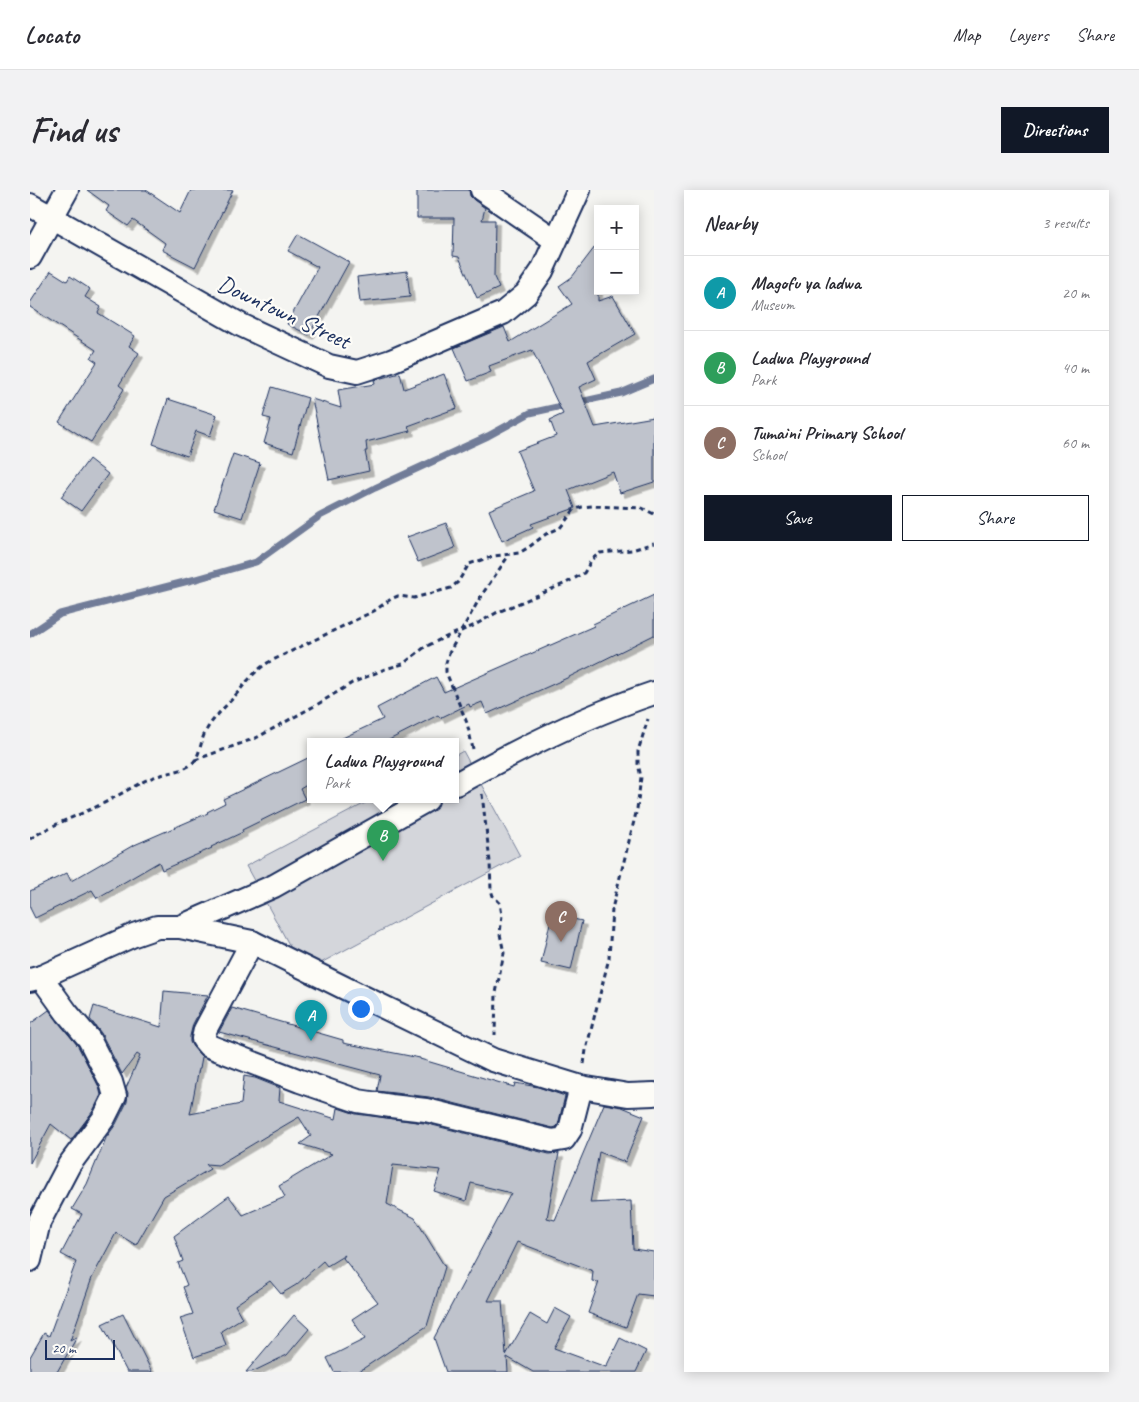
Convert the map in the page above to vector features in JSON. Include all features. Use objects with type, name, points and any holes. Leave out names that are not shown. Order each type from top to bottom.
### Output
[{"type":"street","points":[[30,257],[67,190]]},
{"type":"street","points":[[482,190],[555,240]]},
{"type":"street","name":"Downtown Street","points":[[30,205],[241,325],[329,366],[357,372],[391,361],[503,314],[526,294],[542,271],[579,190]]},
{"type":"street","points":[[459,782],[554,733],[620,704],[654,693]]},
{"type":"street","points":[[180,926],[274,886],[422,803]]},
{"type":"street","points":[[30,1260],[39,1222],[69,1165],[104,1118],[115,1096],[111,1082],[90,1039],[36,978],[157,927],[180,926],[252,942],[493,1060],[581,1087],[628,1095],[654,1094]]},
{"type":"street","points":[[252,942],[205,1030],[203,1039],[208,1046],[358,1101],[426,1110],[552,1141],[564,1139],[570,1130],[581,1087]]},
{"type":"path","points":[[30,839],[43,831],[102,805],[151,778],[188,766],[200,752],[203,736],[207,729],[259,668],[374,611],[391,599],[398,596],[414,598],[451,588],[458,582],[469,564],[494,556],[519,553],[546,534],[560,528],[574,510],[582,507],[642,508],[654,514]]},
{"type":"path","points":[[195,760],[256,738],[352,683],[385,669],[403,664],[425,647],[503,609],[566,583],[584,572],[592,559],[600,553],[632,550],[654,543]]},
{"type":"path","points":[[493,1060],[496,993],[504,953],[500,934],[502,915],[500,903],[493,896],[491,890],[490,862],[480,770],[475,760],[467,723],[446,672],[446,663],[449,653],[481,596],[509,554]]},
{"type":"path","points":[[581,1087],[586,1050],[609,958],[612,909],[637,809],[641,777],[638,751],[649,715]]},
{"type":"shaded area","points":[[463,751],[520,856],[304,972],[246,866],[365,803],[459,803],[459,753]]},
{"type":"building","points":[[87,190],[146,190],[180,213],[191,190],[233,190],[195,267],[162,250],[165,243],[133,220],[128,226],[106,211],[109,206]]},
{"type":"building","points":[[417,190],[469,190],[470,196],[485,208],[482,220],[495,220],[494,277],[499,288],[477,298],[459,257],[453,256],[454,218],[417,218]]},
{"type":"building","points":[[298,234],[349,262],[309,335],[287,324],[318,267],[288,251]]},
{"type":"building","points":[[594,248],[594,295],[598,295],[598,301],[613,296],[635,334],[588,361],[596,379],[579,387],[595,427],[654,417],[654,482],[620,493],[613,472],[568,490],[575,508],[531,524],[533,527],[502,541],[489,510],[534,491],[517,451],[556,436],[550,420],[563,414],[532,350],[489,366],[491,372],[468,381],[454,348],[504,327],[510,342],[572,304],[559,286],[572,277]]},
{"type":"building","points":[[51,271],[67,281],[70,276],[90,289],[85,297],[101,307],[98,313],[135,336],[129,346],[139,353],[119,385],[124,389],[91,442],[59,422],[97,362],[91,358],[96,350],[30,307],[30,303]]},
{"type":"building","points":[[407,271],[410,297],[360,302],[357,277]]},
{"type":"building","points":[[400,373],[404,389],[444,374],[457,408],[408,426],[410,431],[366,442],[367,451],[365,451],[369,471],[329,480],[312,399],[341,408],[338,390],[375,384],[374,380]]},
{"type":"building","points":[[272,387],[308,398],[293,452],[264,443],[271,419],[263,417]]},
{"type":"building","points":[[168,399],[217,415],[210,436],[196,431],[187,456],[153,444]]},
{"type":"building","points":[[233,454],[260,463],[242,518],[214,509]]},
{"type":"building","points":[[89,459],[108,474],[81,511],[61,497]]},
{"type":"building","points":[[446,523],[455,548],[418,562],[407,537]]},
{"type":"building","points":[[654,595],[654,635],[567,678],[487,714],[482,702],[470,707],[469,704],[440,718],[438,715],[393,738],[343,738],[383,719],[377,708],[436,677],[444,692],[594,626],[593,624]]},
{"type":"building","points":[[307,758],[307,785],[300,789],[305,799],[242,830],[243,832],[212,848],[162,870],[159,862],[97,898],[92,890],[35,918],[30,908],[30,891],[67,873],[71,881],[132,846],[208,813],[225,803],[223,799]]},
{"type":"building","points":[[552,914],[582,921],[571,970],[541,963]]},
{"type":"building","points":[[164,991],[208,995],[193,1024],[190,1036],[190,1042],[202,1057],[190,1114],[241,1104],[244,1076],[255,1078],[280,1088],[279,1101],[336,1119],[338,1108],[356,1114],[424,1123],[549,1154],[559,1153],[547,1218],[555,1220],[604,1104],[622,1107],[644,1116],[625,1162],[599,1152],[590,1203],[631,1201],[633,1249],[654,1252],[654,1296],[638,1294],[626,1327],[588,1313],[599,1282],[592,1281],[593,1271],[517,1242],[488,1301],[502,1301],[506,1355],[530,1314],[547,1324],[555,1308],[571,1317],[554,1348],[606,1367],[620,1338],[646,1351],[636,1372],[533,1372],[507,1357],[508,1372],[446,1372],[434,1338],[511,1193],[471,1183],[466,1201],[434,1191],[441,1170],[393,1165],[387,1204],[415,1218],[445,1267],[427,1326],[358,1372],[334,1372],[327,1358],[365,1339],[352,1319],[378,1302],[343,1258],[345,1255],[327,1266],[323,1261],[296,1285],[281,1294],[270,1281],[235,1305],[242,1318],[221,1331],[226,1346],[194,1357],[180,1318],[193,1314],[183,1287],[187,1285],[178,1263],[183,1261],[174,1236],[229,1196],[243,1215],[285,1197],[279,1186],[332,1154],[300,1144],[311,1136],[299,1117],[218,1165],[206,1164],[210,1169],[164,1196],[136,1245],[116,1233],[92,1278],[70,1341],[77,1337],[57,1372],[30,1372],[30,1357],[44,1333],[49,1336],[76,1262],[61,1254],[82,1214],[72,1209],[87,1184],[106,1138],[116,1124],[127,1102],[128,1093],[126,1088],[140,1056],[137,1054],[122,1074],[101,1033],[90,1019],[94,1006],[161,1027]]},
{"type":"building","points":[[232,1008],[343,1040],[343,1043],[420,1058],[514,1087],[515,1083],[538,1087],[565,1096],[558,1125],[553,1128],[429,1097],[377,1091],[380,1075],[219,1032]]},
{"type":"building","points":[[49,1010],[78,1046],[99,1087],[101,1095],[93,1111],[71,1140],[51,1124],[30,1163],[30,1024]]},
{"type":"building","points":[[123,1314],[152,1372],[127,1372],[102,1324]]},
{"type":"building","points":[[294,1315],[309,1329],[287,1355],[252,1372],[246,1372]]},
{"type":"waterway","points":[[30,634],[60,614],[256,562],[320,516],[375,488],[488,436],[530,413],[621,393],[654,379]]},
{"type":"place","name":"Ladwa Playground","points":[[383,861]]},
{"type":"place","name":"Tumaini Primary School","points":[[561,942]]},
{"type":"place","name":"Magofu ya ladwa","points":[[311,1041]]}]
